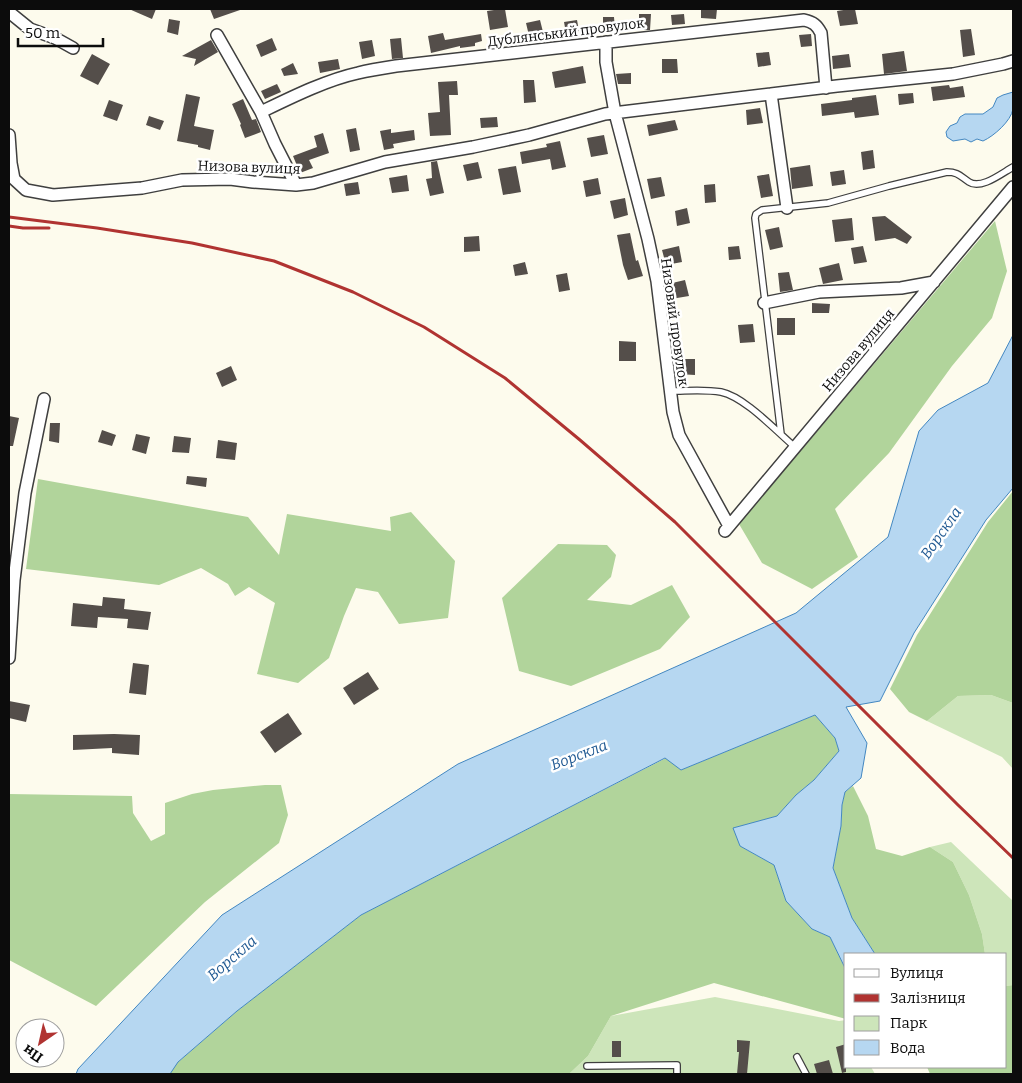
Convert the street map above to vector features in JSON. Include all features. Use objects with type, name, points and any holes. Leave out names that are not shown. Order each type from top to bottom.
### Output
[{"type":"street","points":[[15,14],[30,29],[55,38],[73,48]]},
{"type":"street","name":"Дублянський провулок","points":[[261,112],[336,80],[358,73],[396,66],[794,21],[813,22],[818,26],[821,33],[826,88]]},
{"type":"street","points":[[217,35],[261,112],[296,185]]},
{"type":"street","points":[[606,42],[606,62],[615,113]]},
{"type":"street","name":"Низова вулиця","points":[[9,135],[14,179],[26,190],[44,194],[53,195],[142,188],[182,180],[230,179],[296,185],[314,183],[385,162],[529,135],[605,114],[953,74],[1013,61]]},
{"type":"street","points":[[771,94],[787,208]]},
{"type":"street","name":"Низовий провулок","points":[[615,113],[657,281],[672,412],[679,435],[727,529]]},
{"type":"street","name":"Низова вулиця","points":[[727,529],[1013,187]]},
{"type":"street","points":[[764,302],[818,292],[900,288],[934,282]]},
{"type":"street","points":[[9,658],[11,579],[25,493],[44,399]]},
{"type":"lane","points":[[781,434],[754,218],[756,214],[762,210],[828,203],[947,172],[954,172],[970,183],[982,184],[1013,167]]},
{"type":"lane","points":[[670,391],[712,390],[732,395],[749,407],[795,447]]},
{"type":"lane","points":[[797,1057],[806,1074]]},
{"type":"lane","points":[[588,1066],[677,1065],[677,1074]]},
{"type":"green space","points":[[995,221],[1007,271],[992,318],[952,366],[889,453],[835,509],[858,557],[812,589],[762,563],[739,524]]},
{"type":"green space","points":[[38,479],[248,517],[279,555],[287,514],[391,531],[390,517],[411,512],[455,561],[448,618],[399,624],[378,592],[356,588],[329,658],[298,683],[257,674],[275,603],[249,587],[235,596],[228,584],[201,568],[159,585],[26,569]]},
{"type":"green space","points":[[1013,491],[1013,703],[991,695],[958,696],[927,721],[909,712],[890,689],[917,635],[988,522]]},
{"type":"green space","points":[[558,544],[607,545],[616,555],[611,577],[587,600],[631,605],[672,585],[690,617],[660,649],[571,686],[519,671],[502,598]]},
{"type":"green space","points":[[991,695],[1013,703],[1013,769],[1002,757],[927,721],[958,696]]},
{"type":"green space","points":[[815,715],[835,738],[839,751],[814,780],[796,795],[777,816],[734,828],[740,846],[774,865],[786,901],[812,929],[830,937],[844,966],[844,1018],[714,983],[611,1016],[588,1056],[569,1074],[170,1074],[177,1063],[237,1011],[361,915],[666,758],[681,770]]},
{"type":"green space","points":[[281,785],[288,815],[279,843],[205,902],[96,1006],[9,960],[9,794],[132,796],[133,813],[151,841],[165,834],[165,803],[192,794],[213,790]]},
{"type":"green space","points":[[853,786],[868,816],[876,849],[902,856],[930,847],[953,862],[969,895],[982,934],[985,953],[874,953],[852,918],[833,868],[845,792]]},
{"type":"green space","points":[[951,842],[1013,901],[1013,985],[1007,986],[1007,953],[985,953],[982,934],[969,895],[953,862],[930,847]]},
{"type":"green space","points":[[1013,985],[1013,1074],[930,1074],[927,1068],[1007,1068],[1007,986]]},
{"type":"green space","points":[[715,997],[839,1021],[844,1020],[844,1068],[872,1068],[875,1074],[569,1074],[588,1056],[611,1016]]},
{"type":"water","points":[[1013,92],[1012,114],[1006,123],[992,136],[983,141],[977,139],[971,142],[965,139],[953,141],[947,137],[946,132],[950,126],[957,123],[960,117],[965,114],[983,114],[993,107],[997,98]]},
{"type":"water","name":"Ворскла","points":[[1013,335],[1013,488],[986,520],[914,633],[880,701],[846,707],[867,743],[861,778],[845,792],[833,868],[852,918],[874,953],[844,953],[844,966],[830,937],[812,929],[786,901],[774,865],[740,846],[733,828],[777,816],[796,795],[814,780],[839,751],[835,738],[815,715],[681,770],[665,758],[361,915],[237,1011],[178,1062],[170,1074],[76,1074],[78,1069],[222,915],[458,764],[796,613],[888,537],[919,431],[938,410],[988,383]]},
{"type":"building","points":[[129,9],[156,9],[152,19]]},
{"type":"building","points":[[210,9],[239,9],[240,10],[214,19]]},
{"type":"building","points":[[505,9],[508,27],[490,30],[487,11]]},
{"type":"building","points":[[701,9],[717,9],[716,19],[701,18]]},
{"type":"building","points":[[855,9],[858,24],[840,26],[837,11]]},
{"type":"building","points":[[639,14],[651,14],[650,30],[639,30]]},
{"type":"building","points":[[684,14],[685,24],[672,25],[671,15]]},
{"type":"building","points":[[603,17],[614,17],[615,30],[603,30]]},
{"type":"building","points":[[169,19],[180,21],[178,35],[167,32]]},
{"type":"building","points":[[540,20],[544,36],[530,40],[526,23]]},
{"type":"building","points":[[577,20],[579,31],[566,33],[564,22]]},
{"type":"building","points":[[971,29],[975,55],[963,57],[960,30]]},
{"type":"building","points":[[443,33],[445,40],[481,34],[482,41],[475,43],[475,46],[460,48],[460,46],[431,53],[428,36]]},
{"type":"building","points":[[811,34],[812,46],[801,47],[799,35]]},
{"type":"building","points":[[272,38],[277,50],[261,57],[256,45]]},
{"type":"building","points":[[401,38],[403,58],[392,59],[390,39]]},
{"type":"building","points":[[211,40],[218,52],[194,66],[196,59],[182,56]]},
{"type":"building","points":[[372,40],[375,56],[362,59],[359,42]]},
{"type":"building","points":[[904,51],[907,71],[884,74],[882,54]]},
{"type":"building","points":[[769,52],[771,65],[758,67],[756,53]]},
{"type":"building","points":[[92,54],[110,64],[98,85],[80,76]]},
{"type":"building","points":[[849,54],[851,67],[833,69],[832,56]]},
{"type":"building","points":[[338,59],[340,69],[320,73],[318,62]]},
{"type":"building","points":[[662,59],[677,59],[678,73],[662,73]]},
{"type":"building","points":[[293,63],[298,74],[284,76],[281,69]]},
{"type":"building","points":[[583,66],[586,83],[555,88],[552,72]]},
{"type":"building","points":[[631,73],[631,84],[618,84],[616,74]]},
{"type":"building","points":[[523,80],[534,80],[536,102],[524,103]]},
{"type":"building","points":[[457,81],[458,95],[449,95],[451,135],[430,136],[428,113],[440,112],[438,82]]},
{"type":"building","points":[[277,84],[281,92],[265,99],[261,91]]},
{"type":"building","points":[[949,85],[950,88],[963,86],[965,97],[933,101],[931,87]]},
{"type":"building","points":[[913,93],[914,103],[899,105],[898,94]]},
{"type":"building","points":[[186,94],[200,97],[194,126],[214,130],[210,150],[198,147],[198,145],[177,141]]},
{"type":"building","points":[[876,95],[879,115],[855,118],[854,112],[822,116],[821,104]]},
{"type":"building","points":[[243,99],[252,120],[256,119],[261,132],[245,138],[232,104]]},
{"type":"building","points":[[109,100],[123,105],[117,121],[103,116]]},
{"type":"building","points":[[760,108],[763,123],[747,125],[746,110]]},
{"type":"building","points":[[149,116],[164,121],[160,130],[146,125]]},
{"type":"building","points":[[497,117],[498,127],[481,128],[480,118]]},
{"type":"building","points":[[675,120],[678,130],[649,136],[647,125]]},
{"type":"building","points":[[356,128],[360,150],[350,152],[346,130]]},
{"type":"building","points":[[391,129],[391,133],[414,130],[415,140],[393,144],[394,148],[384,150],[380,131]]},
{"type":"building","points":[[323,133],[329,153],[309,160],[313,168],[300,173],[293,156],[317,147],[314,136]]},
{"type":"building","points":[[604,135],[608,154],[591,157],[587,138]]},
{"type":"building","points":[[560,141],[566,167],[552,170],[550,159],[522,164],[520,152],[547,147],[546,144]]},
{"type":"building","points":[[873,150],[875,168],[863,170],[861,152]]},
{"type":"building","points":[[437,161],[444,193],[430,196],[426,179],[432,178],[431,162]]},
{"type":"building","points":[[478,162],[482,178],[467,181],[463,165]]},
{"type":"building","points":[[810,165],[813,186],[792,189],[790,168]]},
{"type":"building","points":[[516,166],[521,192],[503,195],[498,169]]},
{"type":"building","points":[[844,170],[846,184],[832,186],[830,172]]},
{"type":"building","points":[[769,174],[773,196],[761,198],[757,176]]},
{"type":"building","points":[[407,175],[409,191],[392,193],[389,178]]},
{"type":"building","points":[[661,177],[665,196],[651,199],[647,179]]},
{"type":"building","points":[[598,178],[601,194],[586,197],[583,181]]},
{"type":"building","points":[[358,182],[360,194],[346,196],[344,184]]},
{"type":"building","points":[[715,184],[716,202],[705,203],[704,185]]},
{"type":"building","points":[[625,198],[628,215],[614,219],[610,201]]},
{"type":"building","points":[[687,208],[690,223],[677,226],[675,211]]},
{"type":"building","points":[[885,216],[912,237],[907,244],[895,238],[875,241],[872,217]]},
{"type":"building","points":[[852,218],[854,240],[835,242],[832,220]]},
{"type":"building","points":[[779,227],[783,247],[770,250],[765,230]]},
{"type":"building","points":[[630,233],[636,261],[638,260],[643,276],[628,280],[617,235]]},
{"type":"building","points":[[479,236],[480,251],[464,252],[464,237]]},
{"type":"building","points":[[679,246],[682,262],[666,265],[662,250]]},
{"type":"building","points":[[739,246],[741,259],[729,260],[728,247]]},
{"type":"building","points":[[863,246],[867,262],[854,264],[851,248]]},
{"type":"building","points":[[525,262],[528,274],[515,276],[513,265]]},
{"type":"building","points":[[839,263],[843,280],[823,284],[819,268]]},
{"type":"building","points":[[789,272],[793,290],[780,292],[778,273]]},
{"type":"building","points":[[567,273],[570,290],[559,292],[556,275]]},
{"type":"building","points":[[685,280],[689,296],[671,299],[668,284]]},
{"type":"building","points":[[812,303],[830,304],[829,313],[812,313]]},
{"type":"building","points":[[777,318],[795,318],[795,335],[777,335]]},
{"type":"building","points":[[753,324],[755,342],[740,343],[738,325]]},
{"type":"building","points":[[619,341],[636,342],[636,361],[619,361]]},
{"type":"building","points":[[678,359],[695,359],[695,375],[678,374]]},
{"type":"building","points":[[231,366],[237,380],[222,387],[216,373]]},
{"type":"building","points":[[9,416],[19,418],[13,446],[9,446]]},
{"type":"building","points":[[50,423],[60,423],[59,443],[49,441]]},
{"type":"building","points":[[102,430],[116,435],[112,446],[98,442]]},
{"type":"building","points":[[136,434],[150,437],[146,454],[132,450]]},
{"type":"building","points":[[174,436],[191,438],[189,453],[172,452]]},
{"type":"building","points":[[218,440],[237,443],[235,460],[216,458]]},
{"type":"building","points":[[187,476],[207,478],[206,487],[186,484]]},
{"type":"building","points":[[103,597],[125,599],[124,609],[151,612],[148,630],[127,628],[128,619],[98,617],[97,628],[71,626],[73,603],[102,606]]},
{"type":"building","points":[[133,663],[149,665],[146,695],[129,693]]},
{"type":"building","points":[[368,672],[379,689],[354,705],[343,688]]},
{"type":"building","points":[[9,701],[30,705],[26,722],[9,718]]},
{"type":"building","points":[[288,713],[302,734],[275,753],[260,732]]},
{"type":"building","points":[[73,735],[140,735],[139,755],[112,753],[112,748],[73,750]]},
{"type":"building","points":[[737,1040],[750,1041],[747,1074],[737,1074],[739,1052],[737,1052]]},
{"type":"building","points":[[612,1041],[621,1041],[621,1057],[612,1057]]},
{"type":"building","points":[[844,1045],[844,1068],[846,1068],[846,1072],[842,1073],[836,1047]]},
{"type":"building","points":[[829,1060],[833,1074],[817,1074],[814,1064]]},
{"type":"railway","points":[[9,217],[192,243],[274,261],[353,292],[424,327],[505,378],[675,522],[1013,858]]},
{"type":"railway","points":[[9,226],[49,228]]}]
